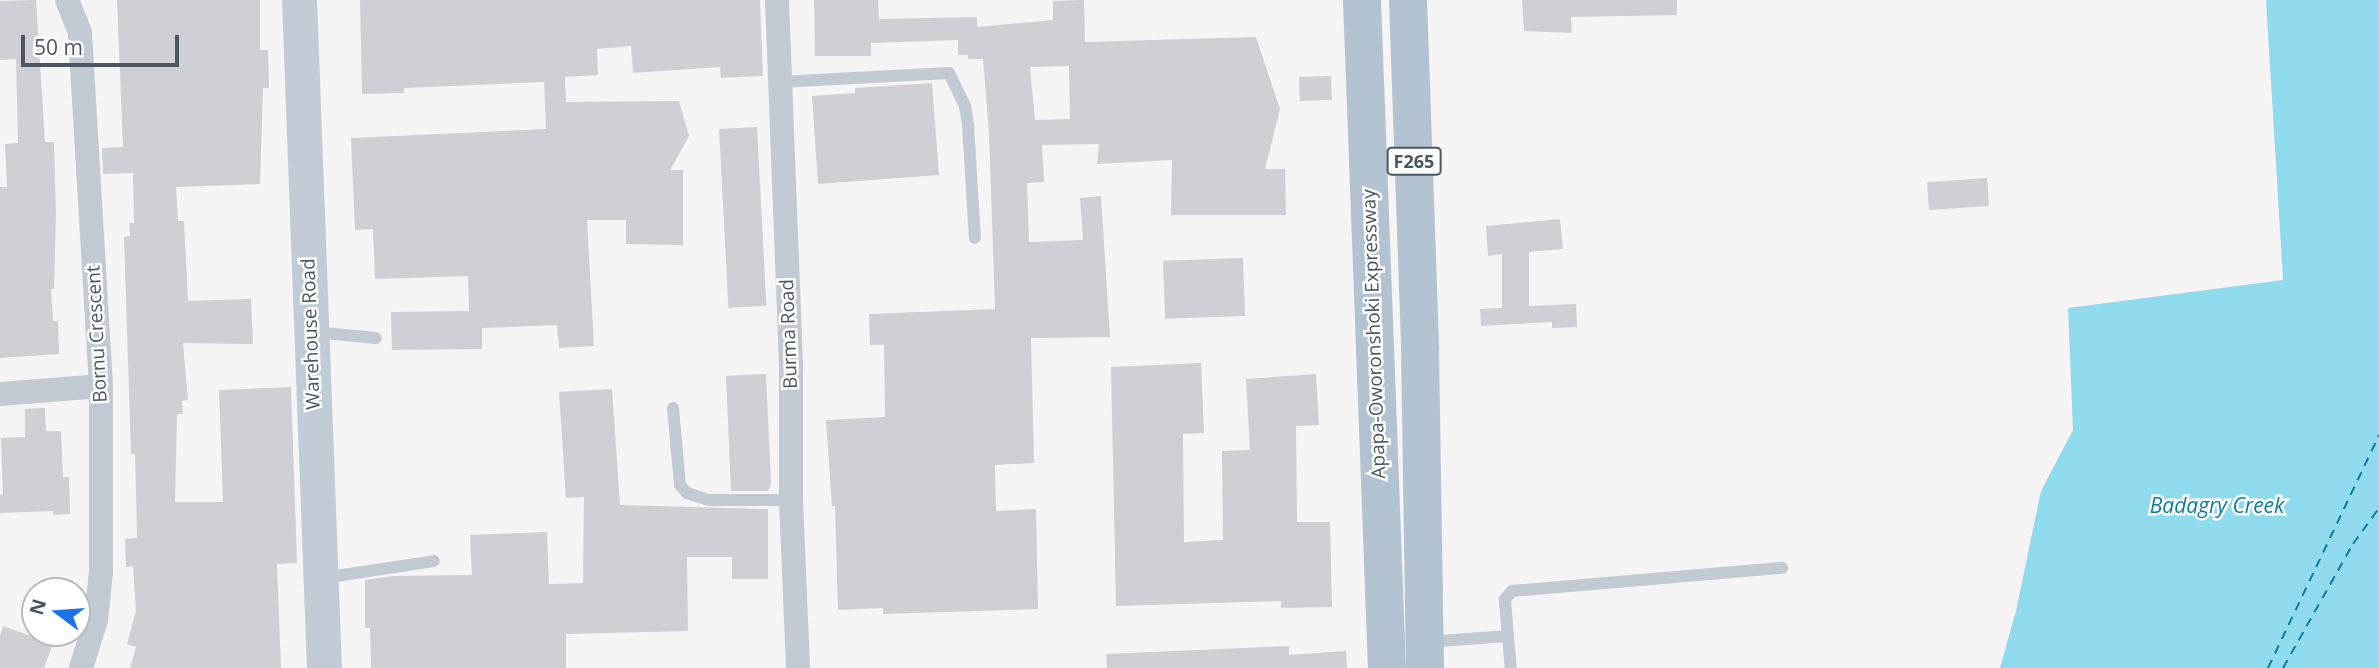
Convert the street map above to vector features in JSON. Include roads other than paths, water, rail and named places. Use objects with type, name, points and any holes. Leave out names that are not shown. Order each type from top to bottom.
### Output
[{"type":"main road","name":"Warehouse Road","points":[[299,0],[324,668]]},
{"type":"main road","name":"Apapa-Oworonshoki Expressway","points":[[1362,0],[1387,668]]},
{"type":"main road","name":"F265","points":[[1408,0],[1420,336],[1426,655]]},
{"type":"street","name":"Bornu Crescent","points":[[67,0],[80,33],[101,386],[101,572],[96,620],[81,668]]},
{"type":"street","name":"Burma Road","points":[[777,0],[790,336],[791,500],[798,668]]},
{"type":"street","points":[[0,394],[101,386]]},
{"type":"lane","points":[[779,82],[949,73],[965,106],[968,125],[975,238]]},
{"type":"lane","points":[[310,332],[376,338]]},
{"type":"lane","points":[[673,408],[680,485],[687,493],[709,500],[791,500]]},
{"type":"lane","points":[[319,579],[433,561]]},
{"type":"lane","points":[[1511,668],[1505,598],[1512,591],[1782,568]]},
{"type":"lane","points":[[1426,655],[1508,636]]},
{"type":"water","name":"Badagry Creek","points":[[2266,0],[2379,0],[2379,668],[2000,668],[2016,611],[2041,491],[2073,430],[2068,308],[2283,280]]}]
